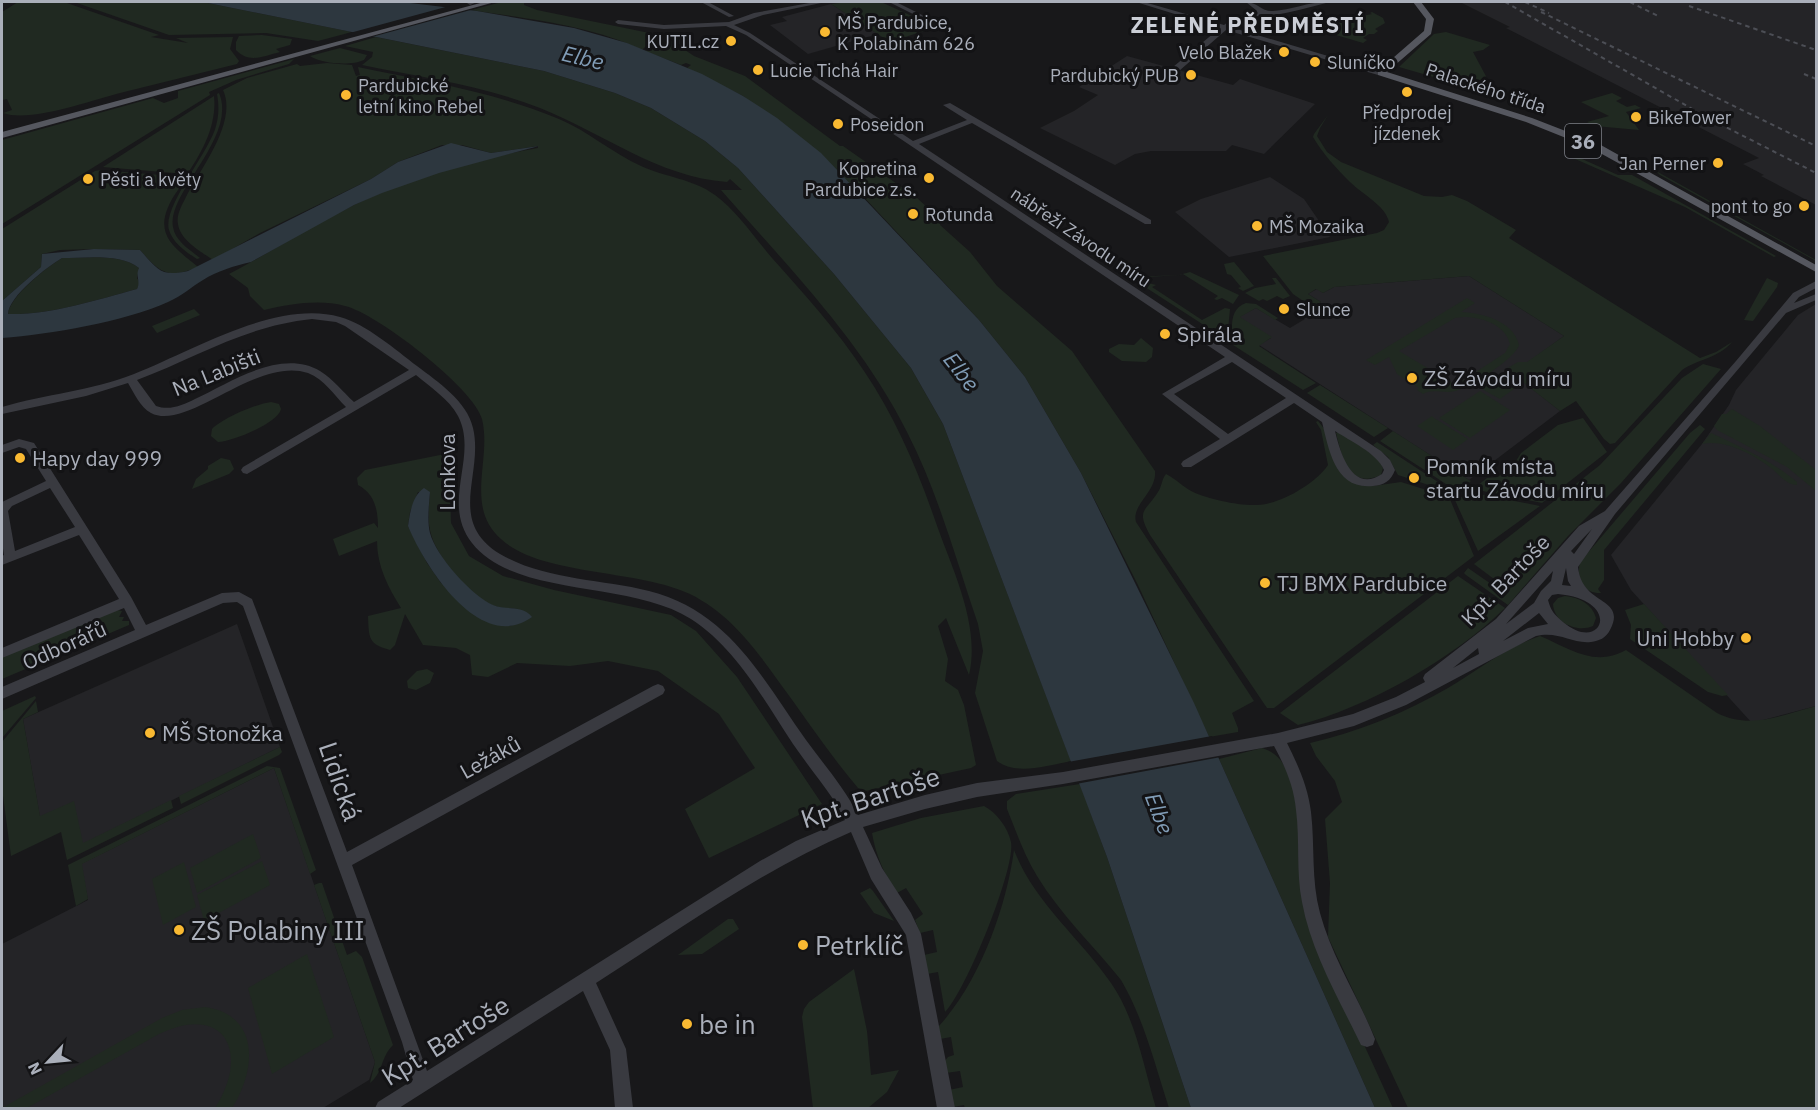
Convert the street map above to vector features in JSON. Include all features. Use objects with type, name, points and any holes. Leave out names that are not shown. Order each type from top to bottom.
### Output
[{"type":"main road","points":[[2,133],[475,4],[491,2]]},
{"type":"main road","points":[[1381,73],[1428,32],[1430,19],[1417,2]]},
{"type":"main road","name":"Palackého třída","points":[[1381,73],[1528,120],[1587,143],[1643,171],[1816,269]]},
{"type":"street","name":"nábřeží Závodu míru","points":[[696,2],[723,22],[748,34],[1327,421],[1384,460],[1389,468],[1387,477],[1368,483],[1345,473],[1340,465],[1327,421]]},
{"type":"street","points":[[704,2],[735,19]]},
{"type":"street","points":[[618,22],[664,27],[707,24],[823,2]]},
{"type":"street","points":[[895,3],[909,2]]},
{"type":"street","name":"Palackého třída","points":[[1140,2],[1381,73]]},
{"type":"street","points":[[1249,2],[1262,12]]},
{"type":"street","points":[[1176,69],[1236,19],[1262,12],[1273,13],[1324,2]]},
{"type":"street","points":[[895,3],[939,25]]},
{"type":"street","name":"nábřeží Závodu míru","points":[[735,19],[748,34]]},
{"type":"street","name":"nábřeží Závodu míru","points":[[947,105],[1148,222]]},
{"type":"street","points":[[912,144],[974,120]]},
{"type":"street","name":"Kpt. Bartoše","points":[[384,1108],[765,866],[801,846],[854,823],[905,807],[977,790],[1064,778],[1230,748],[1354,720],[1401,701],[1533,632],[1549,629],[1592,636],[1599,634],[1606,627],[1607,617],[1603,609],[1574,581],[1572,566],[1611,512],[1798,293],[1816,284]]},
{"type":"street","name":"Kpt. Bartoše","points":[[1781,314],[1816,297]]},
{"type":"street","name":"Lonkova","points":[[2,410],[96,391],[131,379],[254,327],[285,318],[308,315],[349,322],[456,404],[465,420],[469,443],[463,512],[475,539],[500,560],[519,569],[657,597],[705,621],[738,655],[845,806],[881,882],[904,915],[914,936],[946,1108]]},
{"type":"street","points":[[1228,439],[1167,394],[1232,358]]},
{"type":"street","name":"Na Labišti","points":[[131,379],[152,408],[164,412],[193,403],[261,373],[289,367],[304,369],[320,376],[353,408]]},
{"type":"street","points":[[247,470],[415,371]]},
{"type":"street","points":[[1187,464],[1293,399]]},
{"type":"street","points":[[2,449],[19,442],[28,444],[127,601],[142,632]]},
{"type":"street","points":[[53,482],[8,503],[2,510],[6,559],[82,529]]},
{"type":"street","name":"Kpt. Bartoše","points":[[1443,678],[1536,609],[1557,583],[1563,562],[1585,536],[1611,512]]},
{"type":"street","name":"Kpt. Bartoše","points":[[1401,701],[1500,623],[1583,529],[1611,512]]},
{"type":"street","name":"Kpt. Bartoše","points":[[1545,595],[1566,588],[1586,595]]},
{"type":"street","name":"Kpt. Bartoše","points":[[1545,595],[1543,610],[1548,618],[1568,632]]},
{"type":"street","name":"Lidická","points":[[142,632],[222,598],[239,597],[248,603],[410,1042],[423,1084]]},
{"type":"street","points":[[2,653],[127,601]]},
{"type":"street","name":"Odborářů","points":[[2,693],[142,632]]},
{"type":"street","name":"Ležáků","points":[[343,862],[658,690]]},
{"type":"street","points":[[1278,739],[1292,768],[1300,792],[1304,814],[1307,887],[1312,913],[1321,939],[1366,1039]]},
{"type":"street","points":[[586,980],[618,1049],[624,1108]]},
{"type":"shaded area","points":[[18,2],[64,2],[159,35],[151,37],[188,43],[176,38],[233,37],[230,49],[239,61],[237,64],[45,113],[15,115],[3,113],[12,110],[7,99],[2,100],[2,12]]},
{"type":"shaded area","points":[[74,2],[203,2],[352,32],[318,41],[266,33],[169,35]]},
{"type":"shaded area","points":[[524,2],[524,5],[537,10],[664,36],[694,56],[745,76],[840,146],[917,198],[941,220],[940,225],[970,252],[997,286],[1072,351],[1155,471],[1155,479],[1137,510],[1136,522],[1254,701],[1232,713],[1238,732],[1209,737],[1137,583],[1081,473],[1025,377],[979,320],[862,195],[743,96],[687,68],[691,65],[686,63],[681,65],[645,51],[651,47],[646,46],[642,50],[601,34],[536,20],[471,10],[498,3]]},
{"type":"shaded area","points":[[881,2],[936,27],[890,42],[831,4]]},
{"type":"shaded area","points":[[1460,2],[1816,2],[1816,205],[1743,164],[1759,158]]},
{"type":"shaded area","name":"MŠ Pardubice, K Polabinám 626","points":[[831,4],[878,34],[808,54],[770,25],[787,21],[782,17]]},
{"type":"shaded area","points":[[1370,13],[1383,18],[1385,23],[1375,29],[1378,31],[1374,34],[1363,38],[1367,40],[1363,43],[1309,27],[1372,14]]},
{"type":"shaded area","points":[[1446,32],[1490,45],[1483,50],[1473,52],[1496,95],[1399,67],[1434,34]]},
{"type":"shaded area","points":[[262,35],[292,39],[290,45],[276,49],[280,52],[262,57],[246,57],[236,50],[239,36]]},
{"type":"shaded area","points":[[376,37],[544,71],[615,93],[651,108],[705,141],[738,168],[834,274],[911,368],[943,424],[1071,761],[1023,769],[997,761],[975,693],[983,651],[978,624],[946,526],[918,455],[889,398],[846,335],[721,190],[742,190],[730,179],[727,182],[702,178],[654,163],[563,118],[519,100],[452,83],[362,65],[372,57],[373,52],[345,46]]},
{"type":"shaded area","points":[[340,48],[367,55],[364,60],[344,63],[322,61],[310,56]]},
{"type":"shaded area","points":[[1127,56],[1233,85],[1240,79],[1315,104],[1264,154],[1232,145],[1226,151],[1151,151],[1135,154],[1115,165],[1040,128],[1074,111],[1098,95],[1079,87]]},
{"type":"shaded area","points":[[294,59],[289,64],[236,80],[209,92],[210,95],[2,224],[2,140],[153,98],[164,103],[178,98],[178,91]]},
{"type":"shaded area","points":[[327,63],[352,65],[356,76],[360,75],[358,67],[460,88],[510,101],[559,119],[641,166],[706,190],[723,201],[738,216],[854,356],[886,406],[913,462],[956,576],[968,616],[972,656],[969,675],[946,618],[938,626],[948,659],[945,681],[958,690],[964,705],[976,765],[865,791],[858,788],[770,669],[740,632],[717,611],[690,594],[669,586],[540,560],[518,551],[501,539],[490,526],[481,497],[484,450],[482,419],[462,389],[443,371],[400,337],[359,312],[345,306],[315,303],[264,310],[250,296],[248,288],[229,274],[375,195],[444,170],[538,148],[538,146],[491,153],[462,145],[442,145],[398,162],[371,179],[260,233],[213,260],[182,235],[178,221],[181,207],[222,131],[226,116],[223,90],[247,78],[297,64],[300,66]]},
{"type":"shaded area","points":[[219,93],[222,110],[219,128],[174,213],[174,232],[184,245],[200,258],[197,259],[174,239],[169,230],[169,220],[179,194],[212,137],[218,118],[217,94]]},
{"type":"shaded area","points":[[1612,93],[1622,98],[1616,101],[1627,107],[1635,105],[1641,108],[1626,112],[1639,130],[1595,126],[1587,122],[1609,116],[1581,102]]},
{"type":"shaded area","points":[[214,96],[213,117],[208,137],[187,174],[103,167]]},
{"type":"shaded area","points":[[1328,115],[1317,136],[1327,152],[1341,162],[1424,196],[1452,195],[1467,201],[1516,230],[1509,238],[1700,358],[1732,342],[1721,352],[1682,370],[1615,443],[1610,444],[1576,401],[1560,411],[1506,369],[1518,362],[1527,362],[1564,336],[1469,276],[1334,287],[1323,293],[1316,289],[1308,294],[1321,302],[1312,307],[1293,294],[1263,256],[1377,233],[1384,230],[1389,222],[1383,211],[1350,182],[1325,155],[1313,137]]},
{"type":"shaded area","points":[[1566,155],[1573,155],[1618,175],[1632,175],[1776,256],[1774,257],[1685,207]]},
{"type":"shaded area","points":[[95,171],[184,177],[166,213],[165,232],[174,246],[198,267],[179,273],[166,272],[140,250],[60,250],[42,254],[41,267],[2,301],[2,229]]},
{"type":"shaded area","points":[[1656,171],[1816,260],[1816,261],[1660,175]]},
{"type":"shaded area","name":"MŠ Mozaika","points":[[1270,177],[1304,199],[1330,237],[1229,257],[1175,212],[1201,199]]},
{"type":"shaded area","points":[[102,257],[123,260],[139,268],[137,278],[140,283],[137,289],[73,306],[41,312],[8,314],[10,307],[22,291],[62,258]]},
{"type":"shaded area","points":[[1234,262],[1254,286],[1243,291],[1238,288],[1241,287],[1231,275],[1227,274],[1224,264]]},
{"type":"shaded area","points":[[1190,272],[1239,295],[1233,304],[1222,298],[1214,299],[1218,296],[1183,274],[1180,275],[1147,277],[1137,281],[1132,277],[1179,275]]},
{"type":"shaded area","name":"ZŠ Závodu míru","points":[[1469,276],[1564,336],[1527,363],[1507,369],[1560,411],[1469,480],[1259,345],[1271,338],[1239,317],[1256,308],[1290,328],[1305,319],[1299,314],[1321,302],[1308,294],[1317,289],[1323,293],[1334,287]]},
{"type":"shaded area","points":[[1272,278],[1276,278],[1290,296],[1283,299],[1277,296],[1267,301],[1263,299],[1259,301],[1245,293],[1255,288],[1276,284]]},
{"type":"shaded area","points":[[1767,278],[1778,283],[1777,287],[1753,321],[1744,320]]},
{"type":"shaded area","points":[[1148,283],[1156,285],[1152,287],[1202,320],[1225,308],[1230,309],[1227,340],[1142,285]]},
{"type":"shaded area","points":[[1467,298],[1475,303],[1461,312],[1478,314],[1504,324],[1516,337],[1519,345],[1510,357],[1491,372],[1470,385],[1451,392],[1430,391],[1423,394],[1417,390],[1419,388],[1397,374],[1389,357],[1375,365],[1366,360]],"holes":[[[1470,317],[1484,320],[1498,327],[1510,344],[1505,353],[1456,385],[1399,351],[1455,318]]]},
{"type":"shaded area","points":[[1246,303],[1256,304],[1278,318],[1275,320],[1256,308],[1240,317],[1272,337],[1259,346],[1316,383],[1303,390],[1233,345],[1232,321],[1236,310]]},
{"type":"shaded area","points":[[1816,304],[1816,706],[1752,723],[1631,590],[1611,555],[1702,444],[1729,405],[1736,390],[1798,315]]},
{"type":"shaded area","points":[[194,309],[200,315],[157,333],[152,326]]},
{"type":"shaded area","points":[[1141,338],[1153,348],[1152,357],[1146,362],[1122,361],[1109,352],[1109,349],[1119,344],[1134,345]]},
{"type":"shaded area","points":[[1703,364],[1721,369],[1621,483],[1568,536],[1508,605],[1464,573],[1468,568],[1494,586],[1498,582],[1474,564],[1600,465],[1682,378]]},
{"type":"shaded area","points":[[1501,376],[1518,386],[1500,399],[1482,389]]},
{"type":"shaded area","points":[[1320,385],[1388,428],[1374,437],[1307,393]]},
{"type":"shaded area","points":[[1480,391],[1510,410],[1470,438],[1439,418]]},
{"type":"shaded area","points":[[271,402],[279,404],[281,409],[272,420],[263,426],[225,441],[218,442],[211,436],[212,429],[224,420]]},
{"type":"shaded area","points":[[1732,409],[1760,426],[1816,470],[1816,491],[1787,467],[1717,430],[1714,426],[1722,414]]},
{"type":"shaded area","points":[[1432,416],[1468,439],[1453,450],[1417,426]]},
{"type":"shaded area","points":[[1583,418],[1607,452],[1542,503],[1473,489],[1487,478],[1498,477],[1516,461],[1521,453],[1558,425]]},
{"type":"shaded area","points":[[1318,421],[1326,431],[1335,464],[1344,476],[1373,486],[1401,482],[1449,497],[1474,556],[1274,708],[1267,708],[1150,535],[1143,516],[1166,474],[1193,492],[1229,502],[1258,505],[1291,495],[1316,478],[1328,465],[1321,430],[1316,422]]},
{"type":"shaded area","points":[[1700,425],[1705,429],[1604,550],[1604,580],[1598,589],[1601,593],[1585,588],[1580,579],[1580,562],[1690,433]]},
{"type":"shaded area","points":[[1393,431],[1471,481],[1463,488],[1446,484],[1380,441]]},
{"type":"shaded area","points":[[1340,432],[1379,459],[1383,468],[1381,475],[1361,478],[1348,468],[1336,433]]},
{"type":"shaded area","points":[[1711,433],[1767,461],[1797,482],[1797,485],[1786,481],[1764,463],[1738,449],[1720,444],[1702,444]]},
{"type":"shaded area","points":[[1377,442],[1438,482],[1447,491],[1398,475],[1388,457],[1373,445]]},
{"type":"shaded area","points":[[455,452],[450,491],[451,523],[469,556],[503,576],[554,590],[671,615],[696,631],[737,677],[822,804],[709,858],[685,809],[755,768],[719,714],[658,671],[608,661],[570,666],[517,663],[488,677],[472,675],[470,655],[456,648],[423,645],[405,614],[395,645],[390,650],[377,645],[371,639],[368,616],[401,608],[384,576],[377,541],[339,556],[333,539],[374,523],[378,528],[372,498],[358,485],[357,478],[365,470]],"holes":[[[418,492],[430,492],[430,529],[434,543],[448,565],[466,586],[486,602],[501,608],[518,609],[527,620],[510,626],[441,583],[427,563],[408,526],[410,512]]]},
{"type":"shaded area","points":[[221,458],[230,460],[234,469],[229,474],[192,489],[196,479],[208,469],[208,466]]},
{"type":"shaded area","points":[[1469,492],[1540,506],[1478,551],[1454,498],[1462,497]]},
{"type":"shaded area","points":[[1458,576],[1505,608],[1484,627],[1435,663],[1380,694],[1352,707],[1298,725],[1280,713]]},
{"type":"shaded area","points":[[1565,596],[1588,605],[1596,618],[1593,626],[1574,627],[1567,625],[1557,616],[1553,604],[1558,598]]},
{"type":"shaded area","points":[[1644,604],[1728,695],[1722,696],[1708,692],[1630,639],[1631,625],[1625,610]]},
{"type":"shaded area","points":[[117,610],[122,611],[119,617],[124,617],[122,621],[129,621],[129,625],[2,679],[2,657],[5,655]]},
{"type":"shaded area","name":"MŠ Stonožka","points":[[237,624],[280,747],[83,844],[40,817],[23,719]]},
{"type":"shaded area","points":[[1540,636],[1592,657],[1614,655],[1626,650],[1717,713],[1730,718],[1754,721],[1779,717],[1816,706],[1816,1108],[1408,1108],[1328,937],[1330,883],[1325,819],[1342,802],[1335,781],[1316,756],[1310,743],[1346,733],[1415,706],[1516,646]]},
{"type":"shaded area","points":[[427,669],[434,673],[430,683],[416,690],[408,688],[407,681],[417,671]]},
{"type":"shaded area","points":[[35,696],[36,698],[2,738],[2,711]]},
{"type":"shaded area","points":[[36,701],[38,712],[23,719],[40,816],[74,801],[83,843],[171,800],[173,808],[67,860],[61,832],[11,856],[2,788],[2,742]]},
{"type":"shaded area","points":[[280,747],[282,752],[279,755],[181,804],[179,796]]},
{"type":"shaded area","points":[[1262,748],[1279,758],[1294,786],[1312,931],[1393,1108],[1375,1108],[1219,759]]},
{"type":"shaded area","points":[[267,766],[280,768],[316,870],[310,874],[274,768],[82,864],[88,899],[76,906],[68,865]]},
{"type":"shaded area","name":"ZŠ Polabiny III","points":[[274,768],[375,1062],[369,1080],[323,1108],[2,1108],[2,944],[88,900],[81,864]]},
{"type":"shaded area","points":[[1080,784],[1107,857],[1191,1108],[1169,1108],[1136,1010],[1121,980],[1046,890],[1028,860],[1007,809],[1007,801],[1016,794]]},
{"type":"shaded area","points":[[984,806],[1001,821],[1007,831],[1011,842],[1010,856],[998,902],[976,957],[954,1000],[945,1012],[938,972],[927,974],[924,955],[937,952],[933,930],[920,933],[915,920],[923,914],[906,888],[897,893],[892,886],[878,857],[872,833],[921,818]]},
{"type":"shaded area","points":[[253,834],[261,858],[197,893],[190,868]]},
{"type":"shaded area","points":[[1014,850],[1023,869],[1045,903],[1099,966],[1120,997],[1133,1028],[1156,1108],[965,1108],[964,1105],[953,1107],[949,1090],[963,1087],[960,1071],[946,1073],[944,1062],[948,1057],[954,1055],[951,1037],[940,1039],[938,1027],[966,989],[988,944],[1005,896]]},
{"type":"shaded area","points":[[262,861],[270,885],[204,921],[197,895]]},
{"type":"shaded area","points":[[184,862],[196,907],[163,925],[152,879]]},
{"type":"shaded area","points":[[322,883],[347,955],[356,951],[362,957],[393,1045],[370,1083],[375,1062],[314,885]]},
{"type":"shaded area","points":[[870,888],[894,921],[874,913],[860,893]]},
{"type":"shaded area","points":[[728,919],[733,919],[739,929],[702,954],[678,955]]},
{"type":"shaded area","points":[[307,954],[334,1037],[272,1074],[248,988]]},
{"type":"shaded area","points":[[854,969],[867,1031],[871,1075],[899,1070],[887,1092],[868,1108],[813,1108],[802,1017],[804,1009],[809,1002]]},
{"type":"shaded area","points":[[205,1007],[223,1012],[236,1021],[244,1033],[248,1047],[249,1062],[246,1078],[232,1108],[215,1108],[225,1088],[230,1069],[230,1052],[225,1039],[215,1029],[201,1024],[182,1026],[159,1034],[27,1108],[2,1108],[162,1018],[182,1010]]},
{"type":"water","name":"Elbe","points":[[203,2],[402,2],[477,11],[574,28],[627,43],[702,74],[777,118],[821,153],[979,320],[1025,377],[1081,473],[1194,703],[1375,1108],[1191,1108],[1107,857],[943,424],[911,368],[834,274],[738,168],[705,141],[651,108],[615,93],[544,71]]},
{"type":"water","points":[[451,143],[491,153],[539,146],[439,173],[382,193],[354,205],[251,262],[214,274],[173,300],[150,309],[86,326],[2,338],[2,301],[41,267],[42,254],[94,249],[140,250],[151,263],[161,270],[172,273],[188,271],[371,179],[398,162]],"holes":[[[62,258],[113,258],[131,263],[139,268],[137,289],[57,309],[8,314],[10,307],[22,291],[47,268]]]},
{"type":"water","points":[[424,488],[430,492],[428,518],[430,533],[447,564],[475,593],[493,605],[524,610],[532,617],[512,626],[493,624],[474,615],[441,582],[427,562],[408,526],[414,500]]},
{"type":"pier","points":[[453,5],[478,8],[368,38],[346,34]]},
{"type":"pier","points":[[1212,736],[1221,757],[1076,784],[1068,762]]},
{"type":"railway","points":[[1505,2],[1708,118],[1816,173]]},
{"type":"railway","points":[[1525,2],[1549,13]]},
{"type":"railway","points":[[1630,2],[1658,16]]},
{"type":"railway","points":[[1689,6],[1816,50]]},
{"type":"railway","points":[[1541,12],[1816,146]]},
{"type":"railway","points":[[1804,74],[1816,79]]},
{"type":"place","name":"MŠ Pardubice, K Polabinám 626","points":[[825,32]]},
{"type":"place","name":"KUTIL.cz","points":[[731,41]]},
{"type":"place","name":"Velo Blažek","points":[[1284,52]]},
{"type":"place","name":"Sluníčko","points":[[1315,62]]},
{"type":"place","name":"Lucie Tichá Hair","points":[[758,70]]},
{"type":"place","name":"Pardubický PUB","points":[[1191,75]]},
{"type":"place","name":"Předprodej jízdenek","points":[[1407,92]]},
{"type":"place","name":"Pardubické letní kino Rebel","points":[[346,95]]},
{"type":"place","name":"BikeTower","points":[[1636,117]]},
{"type":"place","name":"Poseidon","points":[[838,124]]},
{"type":"place","name":"Jan Perner","points":[[1718,163]]},
{"type":"place","name":"Kopretina Pardubice z.s.","points":[[929,178]]},
{"type":"place","name":"Pěsti a květy","points":[[88,179]]},
{"type":"place","name":"pont to go","points":[[1804,206]]},
{"type":"place","name":"Rotunda","points":[[913,214]]},
{"type":"place","name":"MŠ Mozaika","points":[[1257,226]]},
{"type":"place","name":"Slunce","points":[[1284,309]]},
{"type":"place","name":"Spirála","points":[[1165,334]]},
{"type":"place","name":"ZŠ Závodu míru","points":[[1412,378]]},
{"type":"place","name":"Hapy day 999","points":[[20,458]]},
{"type":"place","name":"Pomník místa startu Závodu míru","points":[[1414,478]]},
{"type":"place","name":"TJ BMX Pardubice","points":[[1265,583]]},
{"type":"place","name":"Uni Hobby","points":[[1746,638]]},
{"type":"place","name":"MŠ Stonožka","points":[[150,733]]},
{"type":"place","name":"ZŠ Polabiny III","points":[[179,930]]},
{"type":"place","name":"Petrklíč","points":[[803,945]]},
{"type":"place","name":"be in","points":[[687,1024]]},
{"type":"district","name":"ZELENÉ PŘEDMĚSTÍ","points":[[1248,24]]}]
